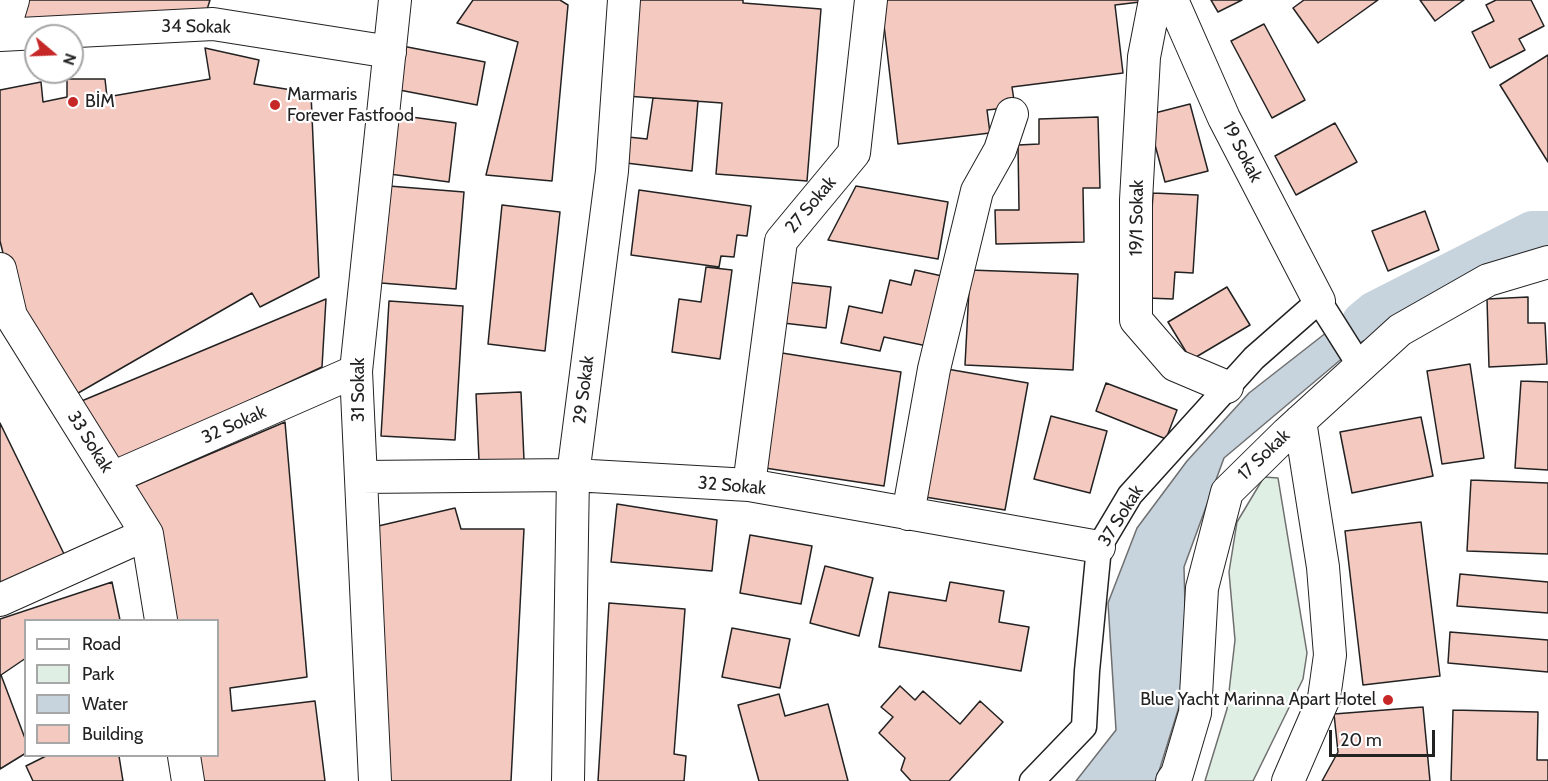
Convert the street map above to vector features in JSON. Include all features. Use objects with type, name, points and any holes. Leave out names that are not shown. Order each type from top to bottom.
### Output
[{"type":"street","points":[[1,34],[13,0]]},
{"type":"street","name":"31 Sokak","points":[[375,781],[356,371],[395,0]]},
{"type":"street","name":"29 Sokak","points":[[568,781],[573,475],[612,171],[624,0]]},
{"type":"street","name":"27 Sokak","points":[[749,485],[781,241],[854,153],[871,0]]},
{"type":"street","name":"19/1 Sokak","points":[[1155,0],[1144,57],[1136,200],[1136,320],[1175,365],[1227,387]]},
{"type":"street","name":"19 Sokak","points":[[1172,0],[1224,118],[1319,301]]},
{"type":"street","name":"34 Sokak","points":[[1,34],[213,24],[390,52]]},
{"type":"street","points":[[908,514],[934,369],[976,191],[1000,150],[1012,114]]},
{"type":"street","name":"17 Sokak","points":[[1172,781],[1177,774],[1195,713],[1202,588],[1227,492],[1300,421],[1400,330],[1488,280],[1548,262]]},
{"type":"street","name":"33 Sokak","points":[[0,269],[6,319],[147,534],[161,619]]},
{"type":"street","points":[[1319,301],[1360,366]]},
{"type":"street","name":"37 Sokak","points":[[1032,781],[1084,727],[1099,547],[1130,495],[1254,358],[1319,301]]},
{"type":"street","name":"32 Sokak","points":[[112,478],[356,371]]},
{"type":"street","points":[[1288,781],[1324,698],[1330,655],[1323,567],[1300,421]]},
{"type":"street","name":"32 Sokak","points":[[361,477],[573,475],[749,485],[1099,547]]},
{"type":"street","points":[[0,600],[147,534]]},
{"type":"street","points":[[184,757],[189,781]]},
{"type":"green space","points":[[1264,477],[1278,478],[1307,653],[1303,679],[1253,781],[1205,781],[1227,709],[1235,640],[1229,572],[1237,522]]},
{"type":"water","points":[[1345,318],[1361,321],[1370,335],[1224,458],[1184,567],[1187,681],[1156,781],[1076,781],[1116,730],[1108,603],[1137,528],[1187,461],[1249,393]]},
{"type":"building","points":[[27,0],[210,0],[205,16],[22,21]]},
{"type":"building","points":[[473,0],[560,0],[568,5],[552,181],[486,175],[518,42],[457,23]]},
{"type":"building","points":[[633,0],[743,0],[743,3],[821,9],[807,181],[716,174],[722,103],[626,96]]},
{"type":"building","points":[[881,0],[1140,0],[1140,2],[1115,5],[1123,73],[1012,87],[1015,107],[987,110],[990,133],[898,144]]},
{"type":"building","points":[[1211,0],[1242,0],[1218,12]]},
{"type":"building","points":[[1304,0],[1378,0],[1318,43],[1293,8]]},
{"type":"building","points":[[1420,0],[1464,0],[1435,21]]},
{"type":"building","points":[[1496,0],[1531,0],[1544,26],[1519,39],[1525,50],[1490,68],[1472,32],[1494,21],[1486,5]]},
{"type":"building","points":[[1264,24],[1305,100],[1272,118],[1231,41]]},
{"type":"building","points":[[397,45],[485,62],[477,105],[389,88]]},
{"type":"building","points":[[205,48],[259,60],[254,84],[311,93],[319,277],[260,307],[252,293],[73,396],[16,306],[0,241],[0,90],[41,84],[43,102],[67,97],[67,84],[84,84],[84,79],[105,79],[107,97],[210,79]]},
{"type":"building","points":[[1548,55],[1548,162],[1500,85]]},
{"type":"building","points":[[653,98],[698,101],[692,171],[626,163],[628,137],[647,139]]},
{"type":"building","points":[[1190,104],[1208,171],[1165,182],[1147,115]]},
{"type":"building","points":[[389,114],[456,123],[449,182],[382,173]]},
{"type":"building","points":[[1098,117],[1100,188],[1083,188],[1084,242],[996,244],[995,210],[1019,210],[1018,145],[1039,144],[1039,119]]},
{"type":"building","points":[[1335,123],[1357,162],[1296,195],[1275,156]]},
{"type":"building","points":[[389,186],[464,192],[456,289],[381,283]]},
{"type":"building","points":[[856,186],[948,202],[938,259],[828,240]]},
{"type":"building","points":[[639,190],[751,206],[747,236],[737,235],[734,257],[721,256],[719,267],[631,255]]},
{"type":"building","points":[[1153,193],[1198,195],[1193,273],[1175,272],[1173,299],[1147,298]]},
{"type":"building","points":[[502,205],[560,212],[545,351],[488,344]]},
{"type":"building","points":[[1425,211],[1439,250],[1388,271],[1372,231]]},
{"type":"building","points":[[706,267],[732,270],[720,359],[672,352],[679,299],[701,302]]},
{"type":"building","points":[[915,270],[942,276],[927,346],[884,337],[880,351],[841,343],[849,306],[882,313],[890,280],[911,285]]},
{"type":"building","points":[[970,270],[1078,274],[1073,370],[965,365]]},
{"type":"building","points":[[787,282],[831,287],[826,328],[783,323]]},
{"type":"building","points":[[1227,287],[1250,325],[1191,360],[1168,322]]},
{"type":"building","points":[[1528,297],[1528,323],[1545,323],[1547,364],[1489,367],[1487,299]]},
{"type":"building","points":[[326,299],[322,367],[112,464],[72,405]]},
{"type":"building","points":[[389,301],[463,306],[455,440],[381,436]]},
{"type":"building","points":[[782,353],[901,372],[884,486],[765,468]]},
{"type":"building","points":[[1470,364],[1484,458],[1442,464],[1427,371]]},
{"type":"building","points":[[947,369],[1028,383],[1005,510],[925,497]]},
{"type":"building","points":[[1521,381],[1548,382],[1548,470],[1515,468]]},
{"type":"building","points":[[1106,383],[1177,410],[1166,439],[1096,411]]},
{"type":"building","points":[[521,392],[524,460],[479,461],[476,394]]},
{"type":"building","points":[[1051,416],[1107,431],[1090,493],[1034,479]]},
{"type":"building","points":[[1421,417],[1433,476],[1352,493],[1340,432]]},
{"type":"building","points":[[285,422],[307,677],[230,688],[232,711],[315,701],[325,781],[195,781],[191,757],[219,757],[219,619],[169,619],[130,488]]},
{"type":"building","points":[[0,423],[66,558],[0,587]]},
{"type":"building","points":[[1471,480],[1548,483],[1548,554],[1467,551]]},
{"type":"building","points":[[617,504],[717,520],[712,571],[611,562]]},
{"type":"building","points":[[455,508],[461,529],[524,529],[511,781],[384,781],[374,527]]},
{"type":"building","points":[[1421,522],[1440,676],[1363,685],[1345,531]]},
{"type":"building","points":[[750,535],[812,546],[801,604],[740,593]]},
{"type":"building","points":[[825,566],[873,578],[859,636],[810,623]]},
{"type":"building","points":[[1460,574],[1548,582],[1548,613],[1457,606]]},
{"type":"building","points":[[112,582],[120,619],[24,619],[24,659],[1,675],[24,736],[24,754],[0,769],[0,619]]},
{"type":"building","points":[[950,582],[1004,591],[999,622],[1029,627],[1021,671],[879,647],[889,592],[946,601]]},
{"type":"building","points":[[609,603],[685,609],[674,754],[686,756],[684,781],[598,781]]},
{"type":"building","points":[[732,628],[790,639],[780,688],[722,677]]},
{"type":"building","points":[[1450,632],[1548,640],[1548,672],[1448,663]]},
{"type":"building","points":[[900,686],[915,700],[923,691],[960,724],[980,701],[1003,722],[949,781],[911,781],[901,770],[905,758],[879,733],[893,717],[881,707]]},
{"type":"building","points":[[779,694],[785,716],[828,704],[848,781],[759,781],[738,705]]},
{"type":"building","points":[[1423,707],[1430,781],[1322,781],[1338,752],[1334,714]]},
{"type":"building","points":[[1453,710],[1538,712],[1537,760],[1548,760],[1548,781],[1451,781]]},
{"type":"building","points":[[44,757],[119,757],[123,781],[33,781],[26,766]]},
{"type":"waterway","points":[[1361,321],[1373,311],[1532,230],[1548,230]]},
{"type":"place","name":"BİM","points":[[73,102]]},
{"type":"place","name":"Marmaris Forever Fastfood","points":[[275,105]]},
{"type":"place","name":"Blue Yacht Marinna Apart Hotel","points":[[1388,700]]}]
